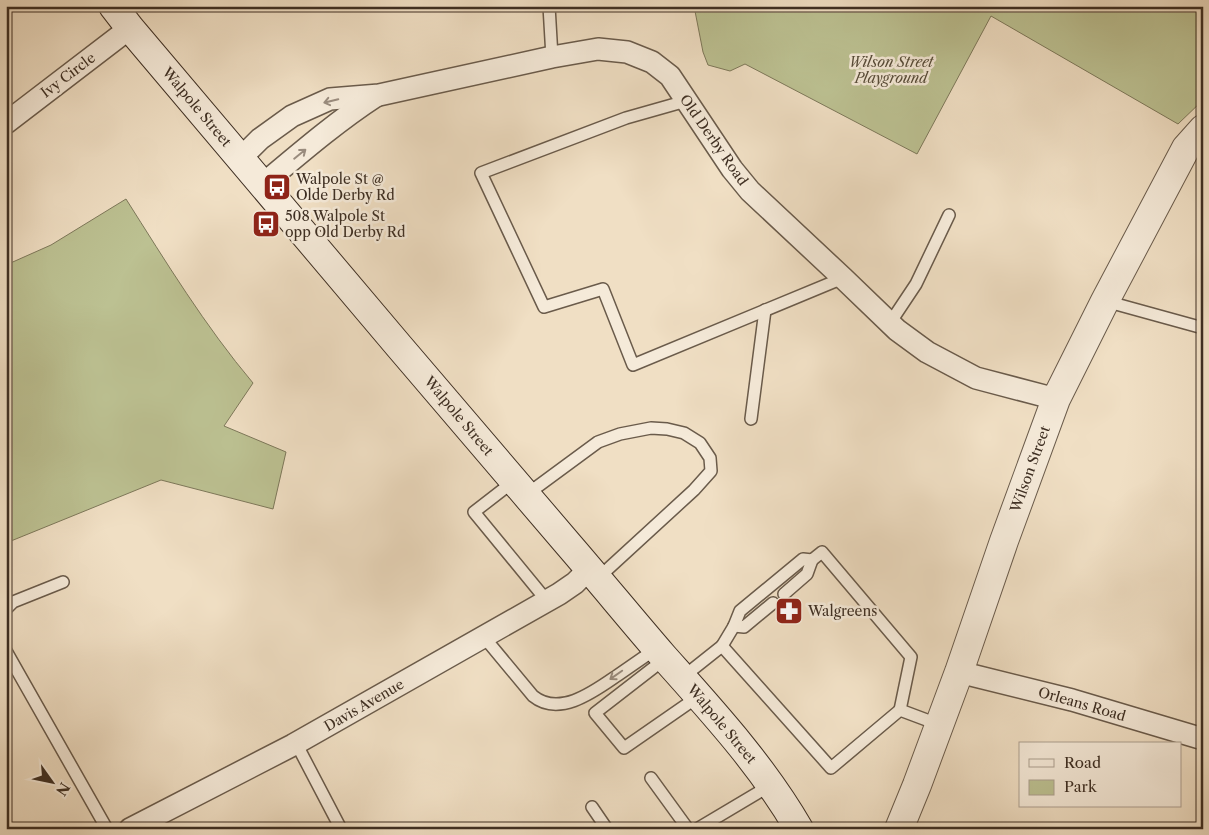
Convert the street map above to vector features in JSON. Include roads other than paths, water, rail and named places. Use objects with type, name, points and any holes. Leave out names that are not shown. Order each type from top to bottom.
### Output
[{"type":"main road","name":"Walpole Street","points":[[114,6],[130,28],[262,185],[593,574],[733,735],[771,785],[799,829]]},
{"type":"main road","name":"Wilson Street","points":[[899,829],[960,672],[1004,541],[1056,399],[1186,148],[1203,130]]},
{"type":"street","name":"Ivy Circle","points":[[6,123],[130,28]]},
{"type":"street","name":"Old Derby Road","points":[[240,159],[260,139],[292,116],[330,99],[379,95],[552,57],[598,49],[627,52],[652,62],[670,76],[732,169],[750,191],[890,323],[928,352],[976,378],[1056,399]]},
{"type":"street","name":"Old Derby Road","points":[[262,185],[334,126],[379,95]]},
{"type":"street","name":"Davis Avenue","points":[[130,829],[296,743],[547,601],[574,583],[593,574]]},
{"type":"street","name":"Orleans Road","points":[[960,672],[1072,700],[1203,739]]},
{"type":"lane","points":[[549,6],[552,57]]},
{"type":"lane","points":[[686,101],[626,118],[481,173],[544,307],[603,288],[633,365],[843,278]]},
{"type":"lane","points":[[890,323],[916,284],[949,215]]},
{"type":"lane","points":[[1106,301],[1203,328]]},
{"type":"lane","points":[[751,419],[765,310]]},
{"type":"lane","points":[[547,601],[474,512],[520,488],[598,442],[620,434],[651,428],[667,429],[684,434],[700,443],[710,458],[711,471],[694,490],[593,574]]},
{"type":"lane","points":[[722,646],[831,768],[900,710],[911,657],[822,552],[812,560],[807,574],[784,594]]},
{"type":"lane","points":[[676,670],[624,748],[595,713],[676,670],[722,646],[734,626],[740,611],[803,558],[812,560]]},
{"type":"lane","points":[[6,609],[13,602],[63,582]]},
{"type":"lane","points":[[734,626],[744,627],[773,603]]},
{"type":"lane","points":[[484,637],[533,696],[548,703],[572,702],[598,688],[676,670]]},
{"type":"lane","points":[[6,651],[107,829]]},
{"type":"lane","points":[[900,710],[940,725]]},
{"type":"lane","points":[[296,743],[341,829]]},
{"type":"lane","points":[[651,778],[688,829]]},
{"type":"lane","points":[[697,829],[771,785]]},
{"type":"lane","points":[[592,807],[607,829]]},
{"type":"place","name":"Walpole St @ Olde Derby Rd","points":[[277,187]]},
{"type":"place","name":"508 Walpole St opp Old Derby Rd","points":[[266,224]]},
{"type":"place","name":"Walgreens","points":[[789,611]]},
{"type":"park label","name":"Wilson Street Playground","points":[[891,70]]}]
